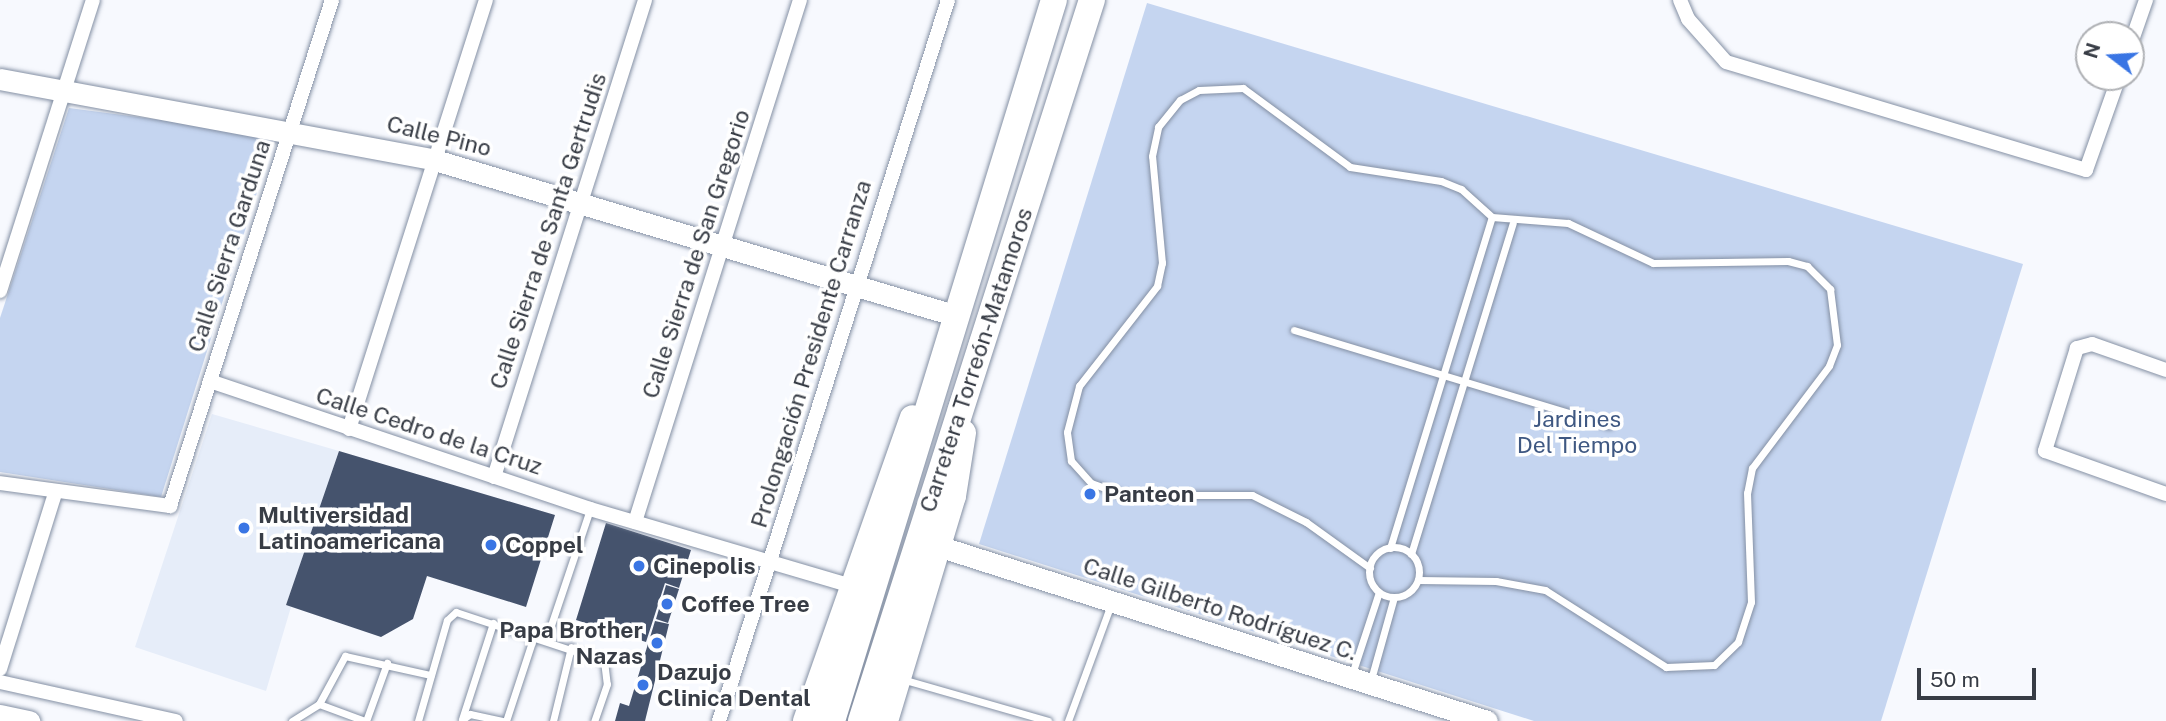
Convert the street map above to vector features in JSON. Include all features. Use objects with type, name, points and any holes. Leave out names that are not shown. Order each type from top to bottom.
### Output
[{"type":"highway","points":[[832,721],[924,477],[945,354],[1054,0]]},
{"type":"highway","name":"Carretera Torreón-Matamoros","points":[[861,721],[924,477],[965,392],[1092,0]]},
{"type":"highway","points":[[806,721],[850,586],[903,438],[945,354]]},
{"type":"highway","points":[[885,721],[960,468],[965,392]]},
{"type":"street","points":[[0,291],[93,0]]},
{"type":"street","name":"Calle Sierra Garduna","points":[[55,494],[170,506],[331,0]]},
{"type":"street","points":[[349,429],[486,0]]},
{"type":"street","name":"Calle Sierra de Santa Gertrudis","points":[[494,477],[645,0]]},
{"type":"street","name":"Calle Sierra de San Gregorio","points":[[635,522],[800,0]]},
{"type":"street","name":"Prolongación Presidente Carranza","points":[[719,721],[855,285],[948,0]]},
{"type":"street","points":[[1680,0],[1688,19],[1726,62],[2086,170],[2114,91]]},
{"type":"street","points":[[2139,21],[2146,0]]},
{"type":"street","name":"Calle Pino","points":[[0,79],[435,160],[581,201],[957,316]]},
{"type":"street","points":[[2166,370],[2084,344],[2073,353],[2045,451],[2166,494]]},
{"type":"street","name":"Calle Cedro de la Cruz","points":[[210,381],[590,509],[850,586]]},
{"type":"street","points":[[0,483],[55,494],[0,669]]},
{"type":"street","name":"Calle Gilberto Rodríguez C.","points":[[938,546],[1487,721]]},
{"type":"street","points":[[0,682],[176,721]]},
{"type":"street","points":[[0,715],[29,721]]},
{"type":"lane","points":[[1243,88],[1350,167],[1441,181],[1461,189],[1492,217],[1513,223],[1541,218],[1568,223],[1653,262],[1807,266],[1830,289],[1837,345],[1829,366],[1752,468],[1747,493],[1751,602],[1738,642],[1714,665],[1666,667],[1563,597],[1533,586],[1418,580],[1394,597],[1360,681],[1380,592],[1370,568],[1306,522],[1252,495],[1124,495],[1091,483],[1071,461],[1066,432],[1079,386],[1157,286],[1162,263],[1152,156],[1158,127],[1180,100],[1199,90],[1243,88]]},
{"type":"lane","points":[[1370,568],[1390,548],[1492,217]]},
{"type":"lane","points":[[1418,580],[1411,554],[1513,223]]},
{"type":"lane","points":[[1294,330],[1609,425]]},
{"type":"lane","points":[[546,640],[590,509]]},
{"type":"lane","points":[[1390,548],[1411,554]]},
{"type":"lane","points":[[1380,592],[1394,597]]},
{"type":"lane","points":[[1068,721],[1112,602]]},
{"type":"lane","points":[[418,721],[450,614],[492,623],[571,647],[604,661],[608,672],[594,721]]},
{"type":"lane","points":[[462,720],[492,623]]},
{"type":"lane","points":[[462,720],[480,714],[504,721],[534,636]]},
{"type":"lane","points":[[553,721],[571,647]]},
{"type":"lane","points":[[292,721],[318,704],[345,656],[387,663],[430,675]]},
{"type":"lane","points":[[318,704],[365,721],[387,663]]},
{"type":"lane","points":[[898,678],[1048,721]]},
{"type":"shaded area","name":"Multiversidad Latinoamericana","points":[[212,414],[339,451],[286,605],[291,607],[266,691],[135,647]]},
{"type":"green space","name":"Jardines Del Tiempo","points":[[1147,3],[2023,264],[1881,721],[1534,721],[979,544]]},
{"type":"green space","points":[[69,108],[275,135],[161,497],[0,472],[0,318]]},
{"type":"building","points":[[339,451],[555,515],[526,607],[427,576],[413,619],[381,637],[286,605]]},
{"type":"building","name":"Cinepolis","points":[[606,523],[691,550],[679,588],[665,583],[646,642],[576,620]]},
{"type":"building","name":"Coffee Tree","points":[[666,585],[679,589],[668,623],[656,619]]},
{"type":"building","points":[[655,621],[669,624],[645,721],[615,721],[620,703],[629,706]]},
{"type":"place","name":"Panteon","points":[[1090,494]]},
{"type":"place","name":"Multiversidad Latinoamericana","points":[[244,528]]},
{"type":"place","name":"Coppel","points":[[491,545]]},
{"type":"place","name":"Cinepolis","points":[[639,566]]},
{"type":"place","name":"Coffee Tree","points":[[667,604]]},
{"type":"place","name":"Papa Brother Nazas","points":[[657,643]]},
{"type":"place","name":"Dazujo Clinica Dental","points":[[643,685]]}]
